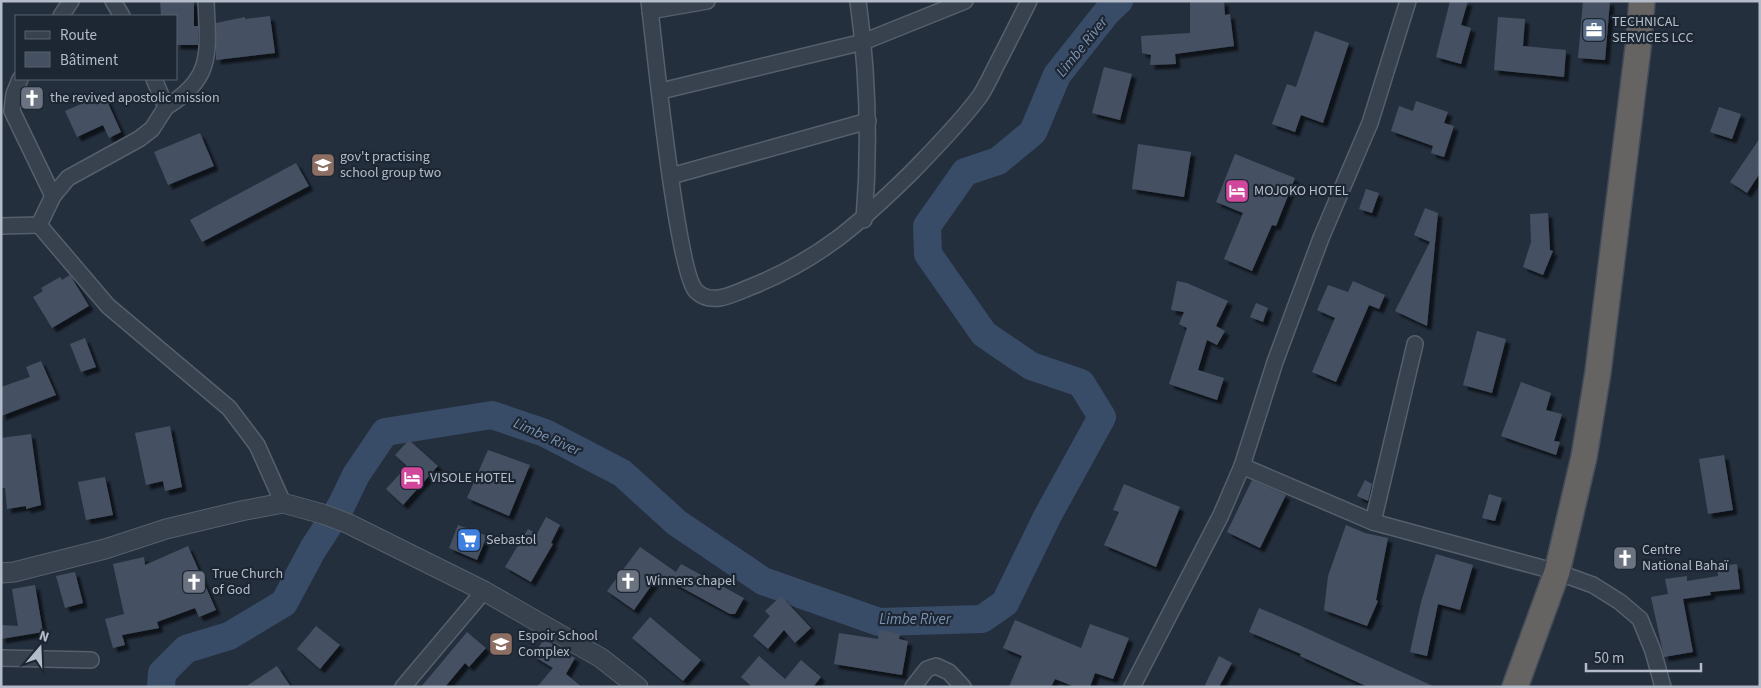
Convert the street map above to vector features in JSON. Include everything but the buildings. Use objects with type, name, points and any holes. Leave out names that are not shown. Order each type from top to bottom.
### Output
[{"type":"highway","points":[[1515,687],[1556,572],[1584,457],[1598,372],[1638,48],[1642,1]]},
{"type":"street","points":[[63,15],[71,1]]},
{"type":"street","points":[[113,1],[121,15]]},
{"type":"street","points":[[39,225],[53,196],[68,178],[139,139],[152,129],[166,107],[187,94],[203,72],[206,56],[206,1]]},
{"type":"street","points":[[707,1],[650,6],[670,176],[690,284],[697,292],[708,299],[724,298],[755,286],[818,255],[864,220],[936,147],[980,96],[1029,1]]},
{"type":"street","points":[[858,1],[863,42],[868,121],[864,220]]},
{"type":"street","points":[[661,91],[863,42],[965,1]]},
{"type":"street","points":[[1132,687],[1216,524],[1242,466],[1275,362],[1321,238],[1370,123],[1408,1]]},
{"type":"street","points":[[20,80],[14,94],[12,111],[53,196]]},
{"type":"street","points":[[154,80],[166,107]]},
{"type":"street","points":[[670,176],[868,121]]},
{"type":"street","points":[[1,226],[39,225]]},
{"type":"street","points":[[39,225],[108,306],[229,408],[257,445],[283,503]]},
{"type":"street","points":[[1373,522],[1415,344]]},
{"type":"street","points":[[1242,466],[1373,522],[1556,572],[1593,585],[1636,613],[1653,651],[1662,687]]},
{"type":"street","points":[[1,573],[14,572],[105,549],[166,529],[283,503],[323,514],[349,524],[484,591],[601,658],[637,686]]},
{"type":"street","points":[[403,687],[484,591]]},
{"type":"street","points":[[1,658],[91,660]]},
{"type":"street","points":[[913,687],[927,669],[936,666],[949,672],[963,687]]},
{"type":"waterway","name":"Limbe River","points":[[161,687],[162,673],[186,649],[229,636],[284,603],[313,549],[341,506],[356,475],[385,432],[492,415],[545,433],[622,473],[677,523],[763,581],[879,622],[982,619],[1005,603],[1048,515],[1102,417],[1081,383],[1031,366],[984,334],[928,254],[927,226],[965,172],[998,161],[1033,132],[1057,75],[1107,12],[1119,1]]},
{"type":"place","name":"TECHNICAL SERVICES LCC","points":[[1594,30]]},
{"type":"place","name":"the revived apostolic mission","points":[[32,98]]},
{"type":"place","name":"gov't practising school group two","points":[[323,165]]},
{"type":"place","name":"MOJOKO HOTEL","points":[[1237,191]]},
{"type":"place","name":"VISOLE HOTEL","points":[[412,478]]},
{"type":"place","name":"Sebastol","points":[[469,540]]},
{"type":"place","name":"Centre National Bahaï","points":[[1625,558]]},
{"type":"place","name":"Winners chapel","points":[[628,581]]},
{"type":"place","name":"True Church of God","points":[[194,582]]},
{"type":"place","name":"Espoir School Complex","points":[[501,644]]}]
